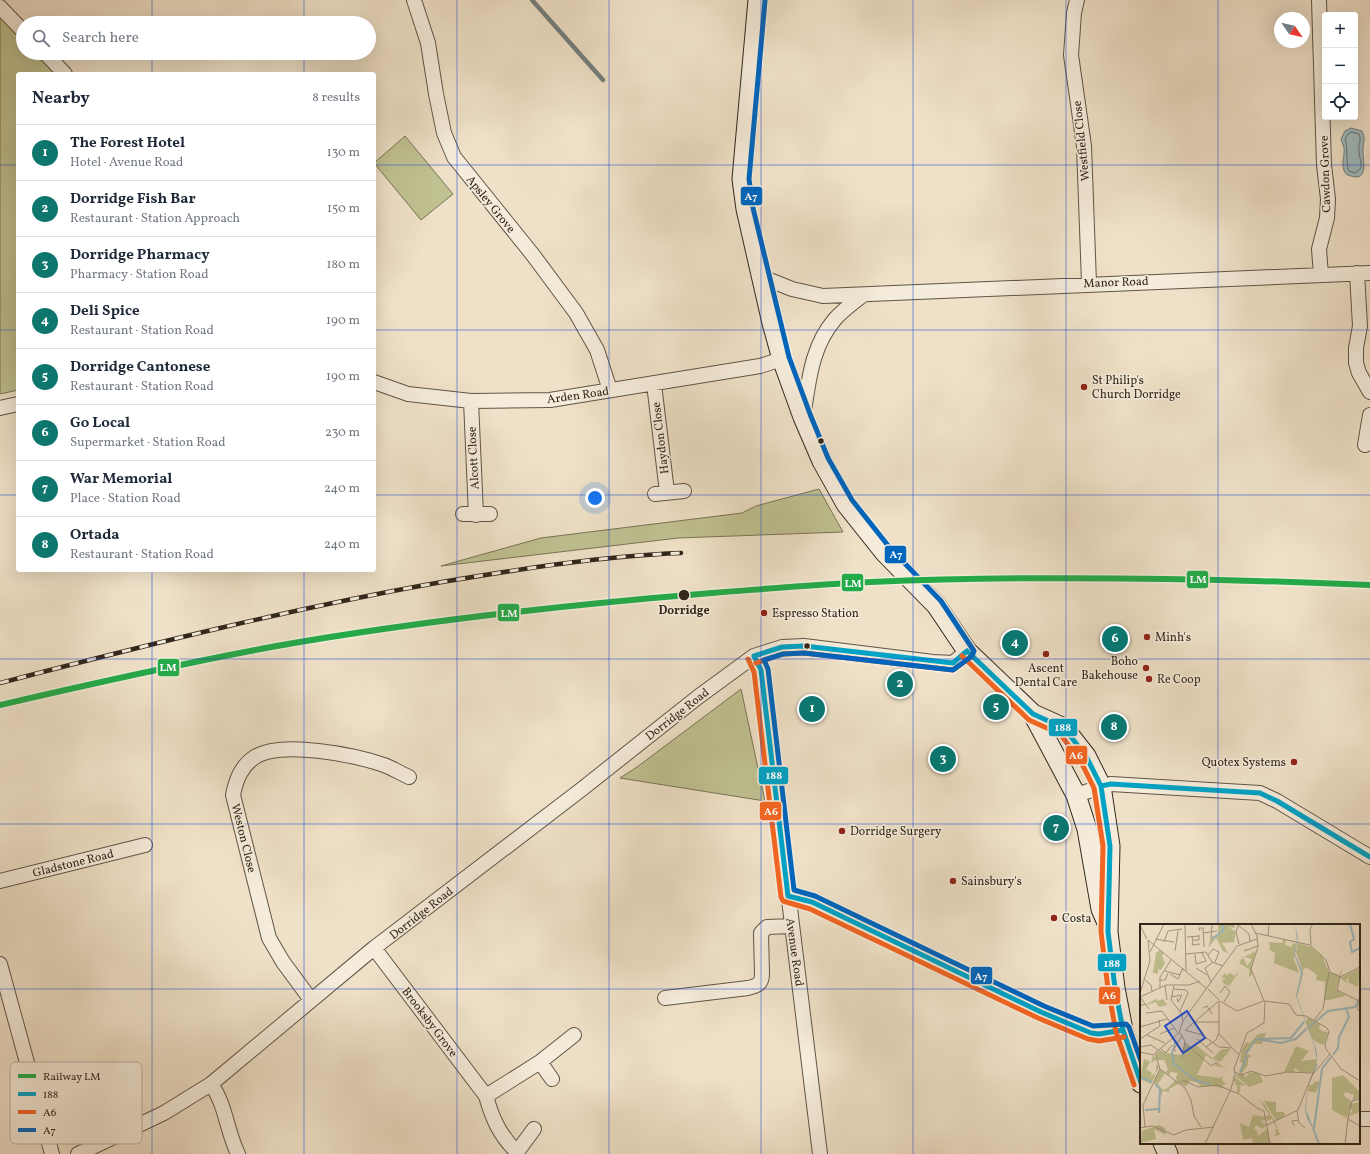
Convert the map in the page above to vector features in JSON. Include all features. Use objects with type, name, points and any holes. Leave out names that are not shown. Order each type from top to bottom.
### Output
[{"type":"main road","points":[[758,0],[742,179],[746,209],[782,359],[803,417],[822,461],[846,504],[884,553],[936,605],[967,651],[1033,714],[1076,795],[1087,829],[1101,909],[1108,925]]},
{"type":"main road","points":[[1033,714],[1064,728],[1086,756],[1101,786],[1110,846],[1108,925],[1115,988],[1122,1030],[1140,1080]]},
{"type":"main road","points":[[1163,1144],[1168,1154]]},
{"type":"street","name":"Apsley Grove","points":[[414,0],[428,43],[437,102],[444,132],[454,157],[533,255],[576,313],[597,350],[610,390]]},
{"type":"street","name":"Westfield Close","points":[[1077,0],[1074,13],[1071,55],[1084,146],[1089,283]]},
{"type":"street","name":"Cawdon Grove","points":[[1319,0],[1324,165],[1328,199],[1327,218],[1319,249],[1321,275]]},
{"type":"street","points":[[0,8],[16,24]]},
{"type":"street","points":[[52,60],[63,72]]},
{"type":"street","name":"Manor Road","points":[[762,277],[809,294],[823,296],[1089,283],[1363,273]]},
{"type":"street","points":[[1363,273],[1356,363],[1359,373],[1370,392]]},
{"type":"street","points":[[803,417],[811,364],[818,346],[825,332],[836,318],[863,295]]},
{"type":"street","name":"Arden Road","points":[[376,383],[408,394],[471,401],[550,400],[760,366],[782,359]]},
{"type":"street","name":"Haydon Close","points":[[654,384],[661,493],[684,491]]},
{"type":"street","name":"Alcott Close","points":[[471,401],[469,515],[490,514]]},
{"type":"street","points":[[0,408],[16,404]]},
{"type":"street","points":[[1365,445],[1370,415]]},
{"type":"street","name":"Dorridge Road","points":[[142,1123],[164,1113],[211,1084],[374,948],[582,789],[698,697],[754,656],[782,647],[804,646],[933,662],[953,663],[967,651]]},
{"type":"street","name":"Avenue Road","points":[[754,656],[761,670],[819,1153]]},
{"type":"street","name":"Weston Close","points":[[311,1000],[283,962],[269,938],[233,795],[236,779],[245,765],[253,757],[262,752],[276,750],[307,750],[345,754],[384,765],[408,777]]},
{"type":"street","points":[[1076,795],[1111,784],[1260,793],[1277,801],[1370,857]]},
{"type":"street","name":"Gladstone Road","points":[[0,881],[145,845]]},
{"type":"street","points":[[788,896],[812,902],[1041,1012],[1091,1033],[1099,1034],[1122,1030]]},
{"type":"street","points":[[665,998],[748,988],[758,985],[762,980],[760,933],[767,927],[792,926]]},
{"type":"street","name":"Brooksby Grove","points":[[374,948],[486,1096],[493,1120],[516,1153],[534,1129]]},
{"type":"street","points":[[0,964],[27,1062]]},
{"type":"street","points":[[486,1096],[540,1062],[574,1035]]},
{"type":"street","points":[[540,1062],[552,1079]]},
{"type":"street","points":[[211,1084],[219,1095],[232,1142],[238,1154]]},
{"type":"street","points":[[49,1144],[52,1154]]},
{"type":"street","name":"Dorridge Road","points":[[78,1154],[99,1144]]},
{"type":"green space","points":[[0,14],[16,30],[16,60],[46,60],[57,72],[16,72],[16,390],[0,394]]},
{"type":"green space","points":[[405,136],[453,194],[421,220],[376,165],[376,161]]},
{"type":"green space","points":[[819,489],[843,532],[678,538],[441,566],[541,538],[742,513],[756,506]]},
{"type":"green space","points":[[741,689],[765,801],[620,778],[637,767]]},
{"type":"water","points":[[1351,128],[1362,131],[1364,136],[1364,168],[1361,176],[1357,177],[1346,174],[1343,168],[1344,148],[1341,139],[1345,131]]},
{"type":"waterway","points":[[532,0],[603,80]]},
{"type":"railway","points":[[0,683],[220,628],[387,592],[472,577],[561,564],[621,557],[681,553]]},
{"type":"rail line","name":"LM","points":[[0,705],[169,667],[271,647],[381,629],[491,615],[657,598],[831,584],[933,580],[1120,578],[1370,585]]},
{"type":"transit line","name":"A7","points":[[765,1],[749,179],[753,208],[789,357],[828,458],[852,500],[890,548],[941,601],[974,651],[972,656],[953,670],[804,653],[783,654],[764,660],[768,669],[794,890],[815,896],[1044,1006],[1093,1026],[1126,1024],[1129,1027],[1140,1058]]},
{"type":"transit line","name":"188","points":[[754,656],[782,647],[804,646],[953,663],[967,651]]},
{"type":"transit line","name":"188","points":[[967,651],[1033,714],[1064,728],[1086,756],[1101,786],[1110,846],[1108,932],[1115,988],[1123,1030],[1140,1080]]},
{"type":"transit line","name":"A6","points":[[756,663],[783,654],[804,653],[953,670],[972,656]]},
{"type":"transit line","name":"188","points":[[754,656],[761,670],[788,896]]},
{"type":"transit line","name":"A6","points":[[962,656],[1029,720],[1060,734],[1080,760],[1094,788],[1103,846],[1101,932],[1108,989],[1116,1032],[1134,1085]]},
{"type":"transit line","name":"A6","points":[[748,659],[754,672],[781,897],[783,901],[810,909],[1038,1018],[1088,1039],[1099,1041],[1124,1037]]},
{"type":"transit line","name":"188","points":[[1101,786],[1111,784],[1260,793],[1277,801],[1370,857]]},
{"type":"transit line","name":"188","points":[[788,896],[812,902],[1041,1012],[1091,1033],[1099,1034],[1123,1030]]},
{"type":"place","name":"St Philip's Church Dorridge","points":[[1084,387]]},
{"type":"place","name":"Dorridge","points":[[684,595]]},
{"type":"place","name":"Espresso Station","points":[[764,613]]},
{"type":"place","name":"Minh's","points":[[1147,637]]},
{"type":"place","name":"Go Local","points":[[1115,639]]},
{"type":"place","name":"Deli Spice","points":[[1015,643]]},
{"type":"place","name":"Ascent Dental Care","points":[[1046,654]]},
{"type":"place","name":"Boho Bakehouse","points":[[1146,668]]},
{"type":"place","name":"Re Coop","points":[[1149,679]]},
{"type":"place","name":"Dorridge Fish Bar","points":[[900,684]]},
{"type":"place","name":"Dorridge Cantonese","points":[[996,707]]},
{"type":"place","name":"The Forest Hotel","points":[[812,709]]},
{"type":"place","name":"Ortada","points":[[1114,727]]},
{"type":"place","name":"Dorridge Pharmacy","points":[[943,759]]},
{"type":"place","name":"Quotex Systems","points":[[1294,762]]},
{"type":"place","name":"War Memorial","points":[[1056,828]]},
{"type":"place","name":"Dorridge Surgery","points":[[842,831]]},
{"type":"place","name":"Sainsbury's","points":[[953,881]]},
{"type":"place","name":"Costa","points":[[1054,918]]}]
